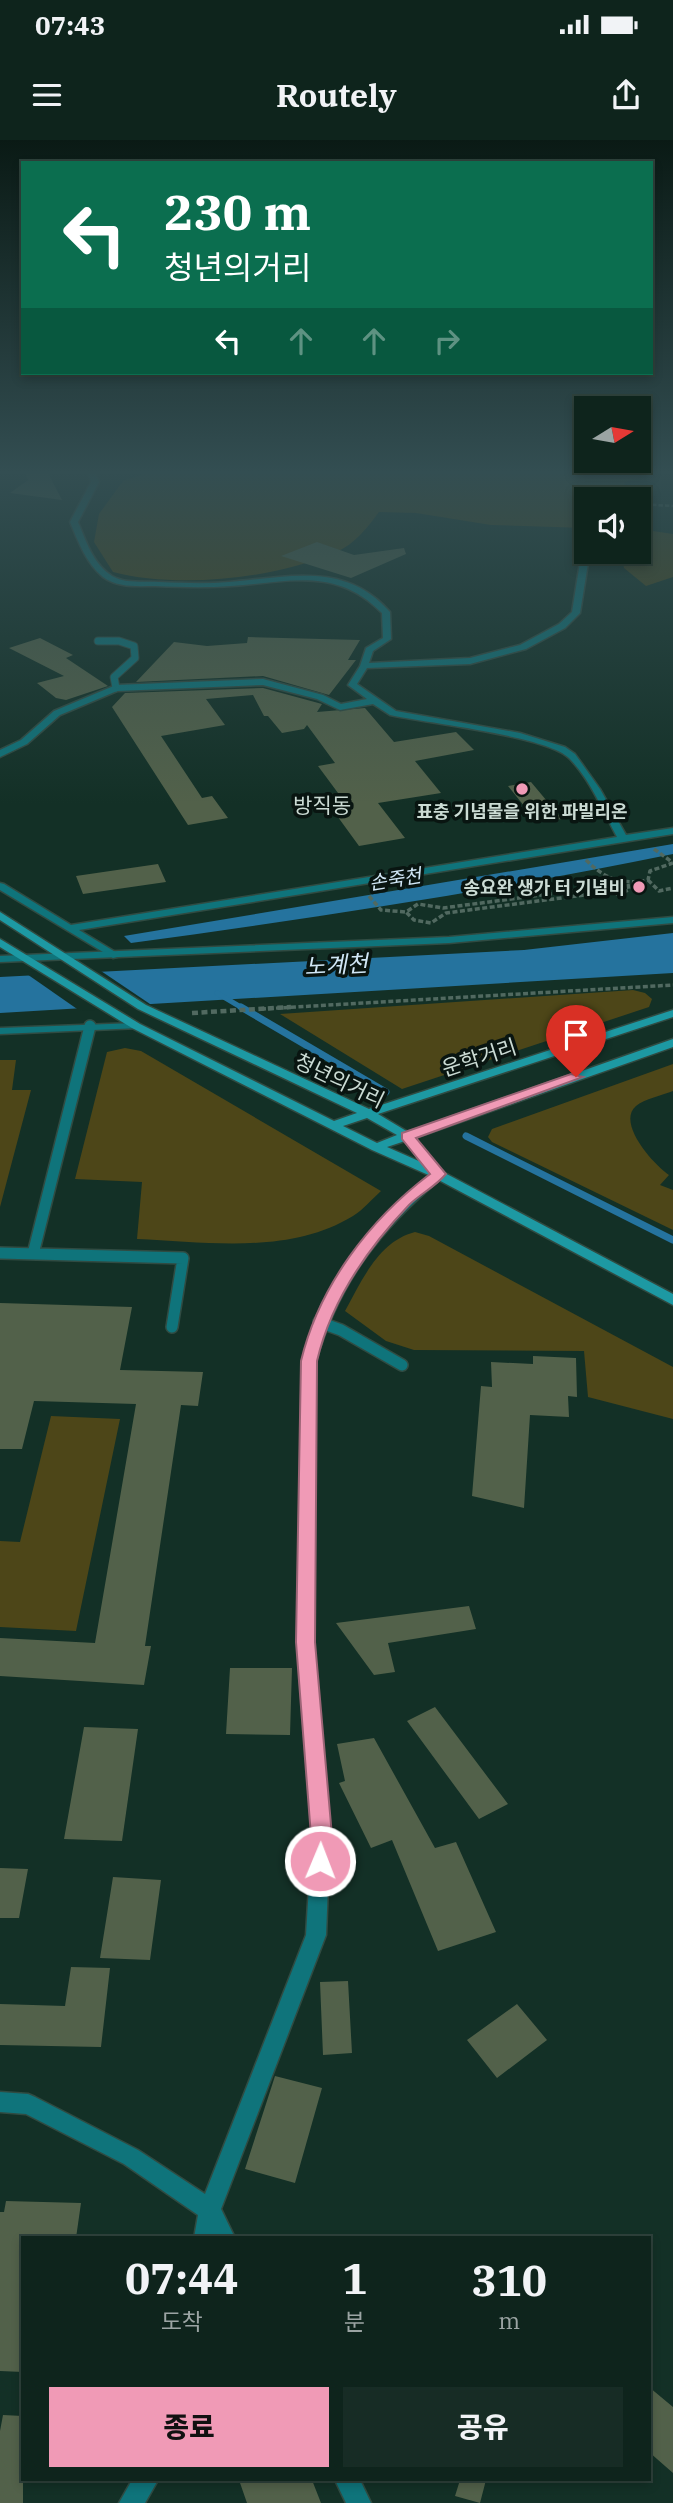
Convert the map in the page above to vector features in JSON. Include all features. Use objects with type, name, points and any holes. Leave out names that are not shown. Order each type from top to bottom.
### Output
[{"type":"main road","name":"청년의거리","points":[[0,915],[142,1007],[369,1114],[407,1136],[438,1174]]},
{"type":"main road","name":"청년의거리","points":[[0,942],[136,1026],[336,1124],[376,1147],[438,1174]]},
{"type":"main road","name":"운학거리","points":[[336,1124],[673,1013]]},
{"type":"main road","points":[[376,1147],[673,1043]]},
{"type":"main road","points":[[438,1174],[673,1300]]},
{"type":"street","points":[[139,583],[235,583]]},
{"type":"street","points":[[345,583],[362,590],[386,612],[387,639],[369,650],[364,666],[352,685],[393,713],[520,736],[562,749],[597,791],[624,840]]},
{"type":"street","points":[[364,666],[470,661],[498,655],[533,642],[562,626],[576,613],[581,583]]},
{"type":"street","points":[[0,754],[24,742],[57,713],[116,688],[263,681],[320,697],[340,707],[373,701]]},
{"type":"street","points":[[69,928],[673,831]]},
{"type":"street","points":[[0,886],[113,955]]},
{"type":"street","points":[[0,959],[449,940],[673,920]]},
{"type":"street","points":[[0,1031],[136,1026]]},
{"type":"street","points":[[205,2236],[210,2210],[316,1935],[321,1836],[305,1642],[309,1361],[319,1322],[333,1293],[370,1240],[405,1200],[438,1174]]},
{"type":"street","points":[[0,2102],[28,2104],[131,2158],[210,2210],[223,2236]]},
{"type":"street","points":[[131,2503],[145,2481]]},
{"type":"street","points":[[348,2481],[359,2503]]},
{"type":"lane","points":[[97,641],[119,641],[134,646],[135,658],[114,677],[116,688]]},
{"type":"lane","points":[[33,1254],[90,1026]]},
{"type":"lane","points":[[0,1254],[183,1258],[172,1327]]},
{"type":"lane","points":[[319,1322],[339,1327],[378,1355],[402,1365]]},
{"type":"path","points":[[652,847],[673,863]]},
{"type":"path","points":[[585,859],[609,881],[628,884],[648,880]]},
{"type":"path","points":[[648,880],[650,871],[673,863]]},
{"type":"path","points":[[648,880],[659,891],[673,888]]},
{"type":"path","points":[[368,895],[377,908],[406,912],[419,903],[443,908],[602,887],[609,881]]},
{"type":"path","points":[[406,912],[411,920],[425,923],[440,920],[446,914],[607,892],[626,892],[628,884]]},
{"type":"path","points":[[602,887],[607,892]]},
{"type":"path","points":[[505,900],[508,905]]},
{"type":"path","points":[[443,908],[446,914]]},
{"type":"path","points":[[234,1010],[673,985]]},
{"type":"shaded area","points":[[633,990],[645,993],[652,999],[649,1007],[402,1089],[280,1014]]},
{"type":"shaded area","points":[[125,1048],[141,1051],[381,1191],[353,1216],[302,1236],[248,1243],[137,1239],[142,1182],[75,1179],[107,1052]]},
{"type":"shaded area","points":[[0,1060],[16,1060],[12,1090],[31,1090],[0,1207]]},
{"type":"shaded area","points":[[673,1064],[673,1091],[636,1106],[631,1113],[631,1123],[639,1143],[669,1175],[660,1185],[673,1190],[673,1230],[492,1142],[488,1137],[492,1129]]},
{"type":"shaded area","points":[[415,1232],[429,1236],[673,1367],[673,1419],[588,1397],[584,1351],[414,1350],[386,1341],[345,1311],[373,1263],[391,1244]]},
{"type":"shaded area","points":[[51,1416],[120,1419],[76,1631],[0,1627],[0,1541],[20,1542]]},
{"type":"water","points":[[673,844],[673,854],[471,892],[131,943],[124,936]]},
{"type":"water","name":"노계천","points":[[673,933],[673,973],[0,1013],[0,977],[524,950]]},
{"type":"pier","points":[[98,969],[153,1006],[80,1011],[24,972]]},
{"type":"building","points":[[248,637],[360,640],[348,660],[356,660],[329,695],[263,676],[136,682],[174,642],[207,646],[247,643]]},
{"type":"building","points":[[40,638],[73,655],[66,658],[108,686],[66,700],[56,698],[37,683],[64,676],[9,648]]},
{"type":"building","points":[[263,688],[322,704],[317,712],[365,708],[394,742],[456,732],[474,750],[415,761],[441,793],[378,803],[405,838],[359,846],[335,813],[325,815],[311,797],[338,793],[318,766],[335,763],[307,725],[304,729],[282,733],[268,716],[264,716],[253,695],[206,699],[225,725],[161,736],[202,798],[212,796],[228,818],[188,825],[112,707],[125,693]]},
{"type":"building","points":[[531,782],[562,819],[537,822],[508,786]]},
{"type":"building","points":[[158,864],[166,882],[83,894],[76,876]]},
{"type":"building","points":[[0,1303],[132,1307],[120,1370],[203,1372],[198,1406],[181,1405],[145,1646],[151,1646],[144,1685],[0,1676],[0,1638],[95,1643],[136,1404],[34,1401],[22,1449],[0,1449]]},
{"type":"building","points":[[533,1356],[576,1358],[577,1397],[568,1396],[569,1417],[530,1415],[524,1508],[472,1496],[481,1386],[492,1387],[491,1362],[533,1364]]},
{"type":"building","points":[[469,1606],[476,1629],[388,1643],[395,1672],[374,1675],[336,1623]]},
{"type":"building","points":[[230,1668],[292,1668],[290,1735],[226,1734]]},
{"type":"building","points":[[435,1707],[508,1804],[479,1819],[407,1721]]},
{"type":"building","points":[[84,1727],[138,1729],[122,1841],[64,1839]]},
{"type":"building","points":[[374,1738],[435,1848],[456,1842],[496,1932],[438,1951],[392,1840],[371,1848],[339,1783],[345,1781],[337,1744]]},
{"type":"building","points":[[0,1868],[28,1869],[19,1918],[0,1918]]},
{"type":"building","points":[[113,1877],[161,1880],[150,1960],[100,1958]]},
{"type":"building","points":[[71,1967],[110,1968],[101,2047],[0,2045],[0,2004],[65,2006]]},
{"type":"building","points":[[348,1981],[352,2053],[323,2055],[320,1982]]},
{"type":"building","points":[[517,2004],[547,2040],[497,2078],[467,2040]]},
{"type":"building","points":[[275,2076],[322,2088],[295,2183],[245,2169]]},
{"type":"building","points":[[6,2201],[81,2203],[76,2236],[21,2236],[21,2372],[0,2371],[0,2212],[4,2212]]},
{"type":"building","points":[[651,2389],[673,2407],[673,2473],[651,2454]]},
{"type":"building","points":[[3,2415],[21,2416],[23,2503],[0,2503],[0,2431]]},
{"type":"building","points":[[239,2481],[312,2481],[321,2503],[247,2503]]},
{"type":"building","points":[[460,2481],[486,2481],[480,2503],[455,2496]]},
{"type":"waterway","points":[[217,993],[244,1009]]},
{"type":"waterway","points":[[241,1007],[386,1092]]},
{"type":"waterway","points":[[466,1136],[673,1240]]},
{"type":"place","name":"표충 기념물을 위한 파빌리온","points":[[522,789]]},
{"type":"place","name":"송요완 생가 터 기념비","points":[[639,887]]},
{"type":"district","name":"방직동","points":[[322,805]]},
{"type":"route","points":[[320,1861],[321,1836],[305,1642],[309,1361],[317,1328],[333,1293],[370,1240],[405,1200],[438,1174],[407,1136],[576,1077]]},
{"type":"water label","name":"손죽천","points":[[395,879]]}]
